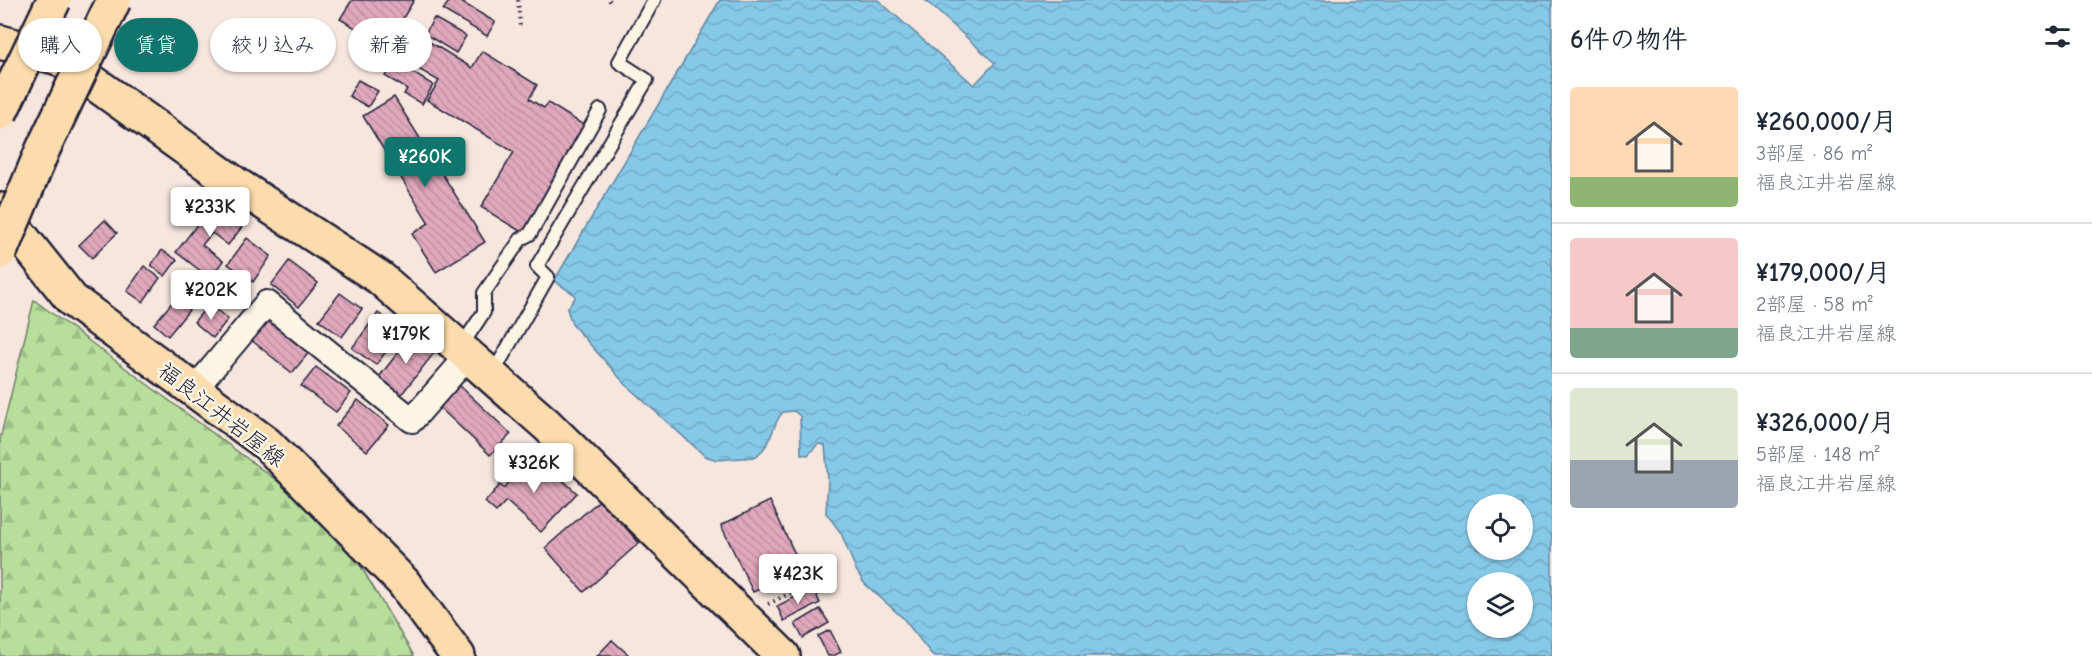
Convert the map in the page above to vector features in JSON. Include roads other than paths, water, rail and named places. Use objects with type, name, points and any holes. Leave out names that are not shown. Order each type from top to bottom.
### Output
[{"type":"main road","points":[[0,113],[54,0]]},
{"type":"main road","points":[[0,252],[43,149],[114,0]]},
{"type":"main road","points":[[0,42],[59,58],[234,183],[380,278],[547,425],[783,656]]},
{"type":"main road","name":"福良江井岩屋線","points":[[0,210],[72,300],[275,452],[403,582],[458,656]]},
{"type":"street","points":[[194,390],[267,303],[412,420],[473,360]]},
{"type":"lane","points":[[473,360],[548,277],[537,266],[647,80],[619,62],[654,0]]},
{"type":"lane","points":[[473,360],[484,312],[484,293],[521,239],[530,234],[600,110]]},
{"type":"water","points":[[720,0],[878,0],[974,85],[995,63],[925,0],[1552,0],[1552,656],[933,656],[903,618],[864,583],[856,570],[841,533],[826,513],[828,480],[825,445],[818,444],[808,455],[801,454],[800,416],[794,411],[783,412],[766,446],[755,457],[717,460],[705,456],[627,386],[572,324],[567,309],[575,298],[574,294],[554,281]]}]
